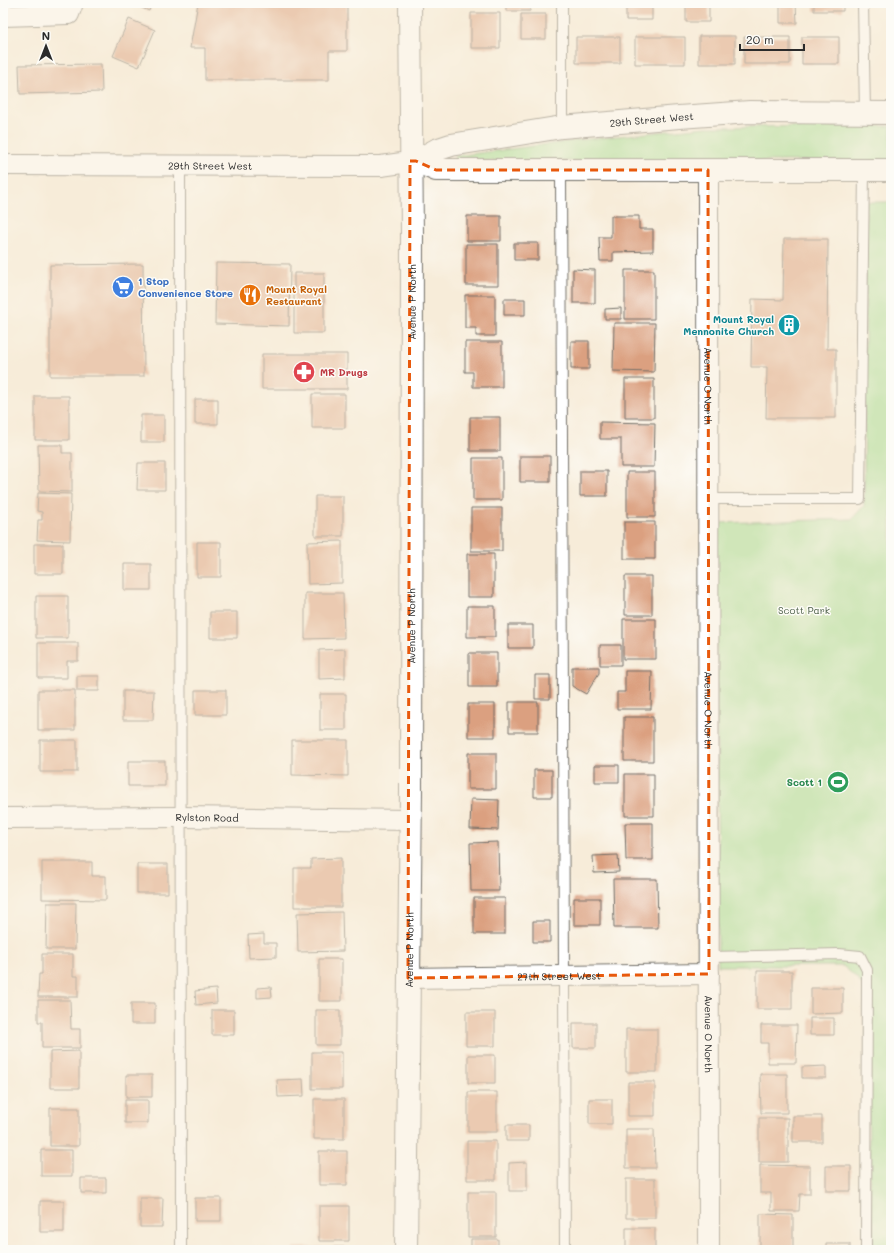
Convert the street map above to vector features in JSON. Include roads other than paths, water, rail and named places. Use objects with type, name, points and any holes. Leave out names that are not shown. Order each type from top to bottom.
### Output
[{"type":"main road","name":"Avenue P North","points":[[406,1250],[410,820],[413,161],[410,3]]},
{"type":"main road","name":"29th Street West","points":[[413,161],[436,150],[451,145],[562,127],[750,112],[891,113]]},
{"type":"main road","points":[[413,161],[436,170],[891,170]]},
{"type":"street","points":[[3,16],[69,14],[73,3]]},
{"type":"street","name":"29th Street West","points":[[3,164],[381,166],[413,161]]},
{"type":"street","name":"Avenue O North","points":[[708,170],[710,966],[709,1250]]},
{"type":"street","name":"Rylston Road","points":[[3,818],[181,817],[410,820]]},
{"type":"street","name":"27th Street West","points":[[408,978],[565,975],[710,966]]},
{"type":"lane","points":[[562,3],[562,127]]},
{"type":"lane","points":[[864,3],[866,113]]},
{"type":"lane","points":[[180,164],[181,1250]]},
{"type":"lane","points":[[561,170],[565,1250]]},
{"type":"lane","points":[[708,500],[860,499],[864,171]]},
{"type":"lane","points":[[710,966],[839,954],[860,956],[867,970],[866,1250]]},
{"type":"place","name":"1 Stop Convenience Store","points":[[123,287]]},
{"type":"place","name":"Mount Royal Restaurant","points":[[250,295]]},
{"type":"place","name":"Mount Royal Mennonite Church","points":[[789,325]]},
{"type":"place","name":"MR Drugs","points":[[304,372]]},
{"type":"place","name":"Scott 1","points":[[838,782]]},
{"type":"park label","name":"Scott Park","points":[[804,610]]}]
